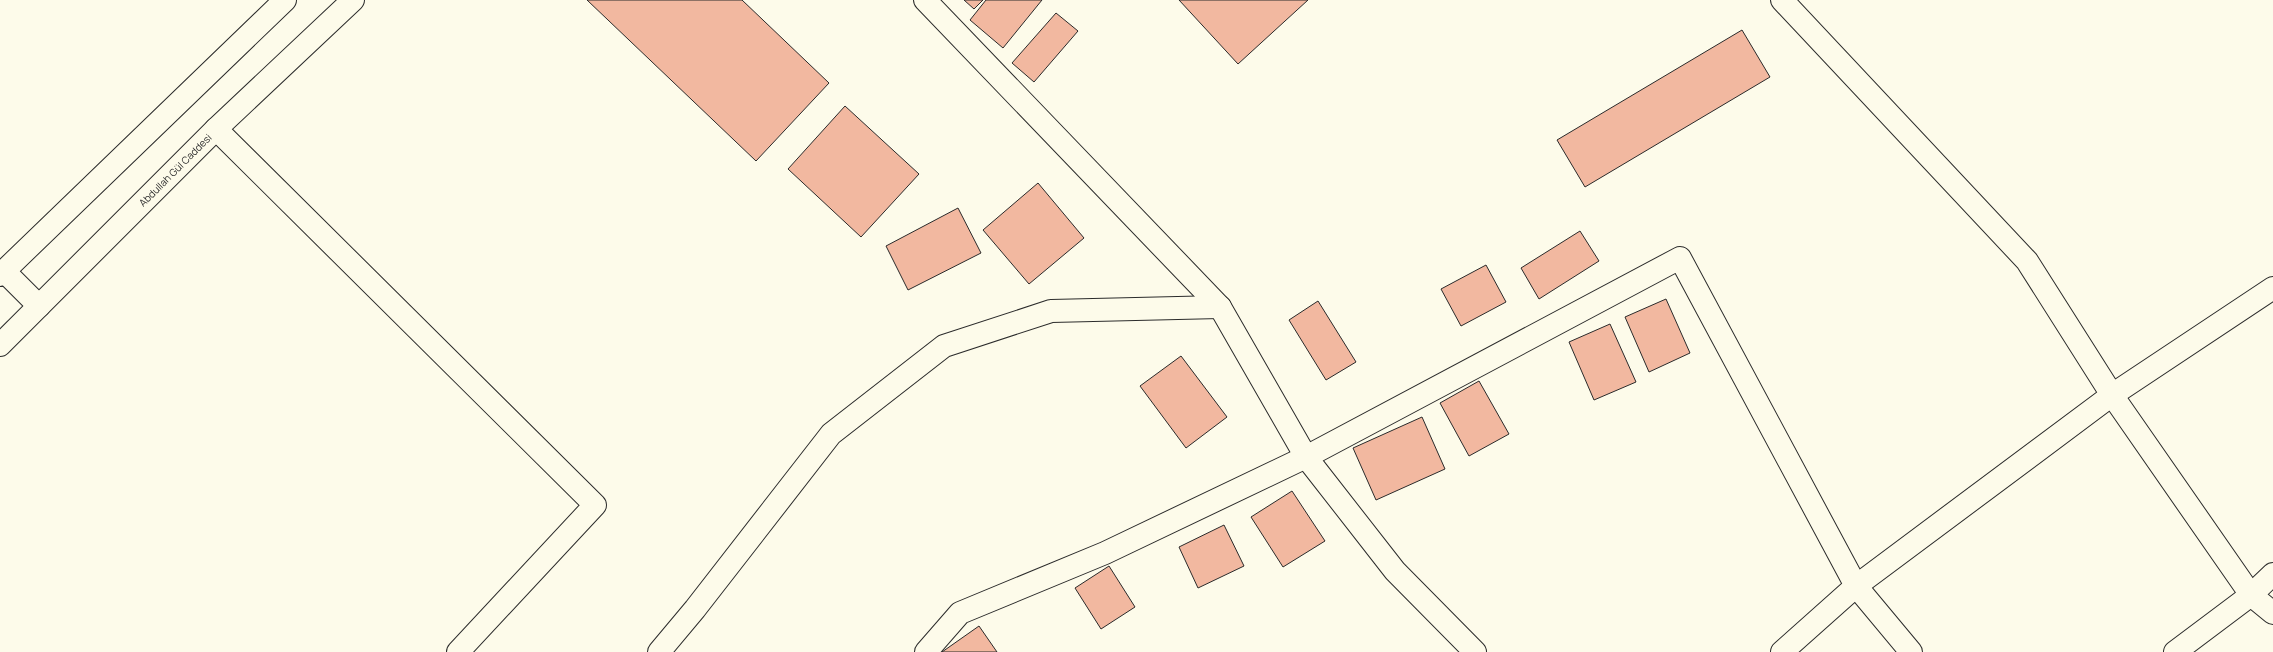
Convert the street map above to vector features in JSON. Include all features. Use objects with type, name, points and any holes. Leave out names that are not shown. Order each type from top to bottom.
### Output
[{"type":"street","points":[[39,306],[2,273],[285,0]]},
{"type":"street","name":"Abdullah Gül Caddesi","points":[[0,345],[216,129],[353,0]]},
{"type":"street","points":[[925,0],[1220,307],[1306,457],[1395,571],[1475,652]]},
{"type":"street","points":[[1782,0],[2028,261],[2112,395],[2250,595],[2273,613]]},
{"type":"street","points":[[216,129],[595,505],[458,652]]},
{"type":"street","points":[[926,652],[960,613],[1105,553],[1306,457],[1680,258],[1856,586],[1911,652]]},
{"type":"street","points":[[1782,652],[1856,586],[2112,395],[2273,288]]},
{"type":"street","points":[[659,652],[695,610],[830,434],[944,346],[1051,311],[1220,307]]},
{"type":"street","points":[[2175,652],[2250,595],[2273,574]]},
{"type":"building","points":[[587,0],[742,0],[829,83],[756,161]]},
{"type":"building","points":[[964,0],[983,0],[974,9]]},
{"type":"building","points":[[986,0],[1042,0],[1003,48],[970,20]]},
{"type":"building","points":[[1179,0],[1308,0],[1238,64]]},
{"type":"building","points":[[1056,13],[1078,31],[1034,82],[1012,63]]},
{"type":"building","points":[[1742,30],[1770,77],[1585,187],[1557,140]]},
{"type":"building","points":[[845,106],[919,174],[861,237],[788,169]]},
{"type":"building","points":[[1038,183],[1084,238],[1029,284],[983,230]]},
{"type":"building","points":[[958,208],[981,253],[908,290],[886,246]]},
{"type":"building","points":[[1580,231],[1599,261],[1539,299],[1521,268]]},
{"type":"building","points":[[1486,265],[1506,302],[1461,326],[1441,289]]},
{"type":"building","points":[[1666,299],[1690,353],[1649,372],[1625,317]]},
{"type":"building","points":[[1318,301],[1356,362],[1326,380],[1289,320]]},
{"type":"building","points":[[1610,324],[1636,382],[1594,400],[1569,342]]},
{"type":"building","points":[[1181,356],[1227,417],[1186,448],[1140,386]]},
{"type":"building","points":[[1479,381],[1509,434],[1469,456],[1440,403]]},
{"type":"building","points":[[1422,417],[1445,469],[1376,500],[1353,448]]},
{"type":"building","points":[[1292,491],[1325,541],[1283,567],[1251,517]]},
{"type":"building","points":[[1224,525],[1244,566],[1198,588],[1179,547]]},
{"type":"building","points":[[1109,566],[1135,607],[1101,629],[1075,588]]},
{"type":"building","points":[[979,626],[997,652],[942,652]]}]
